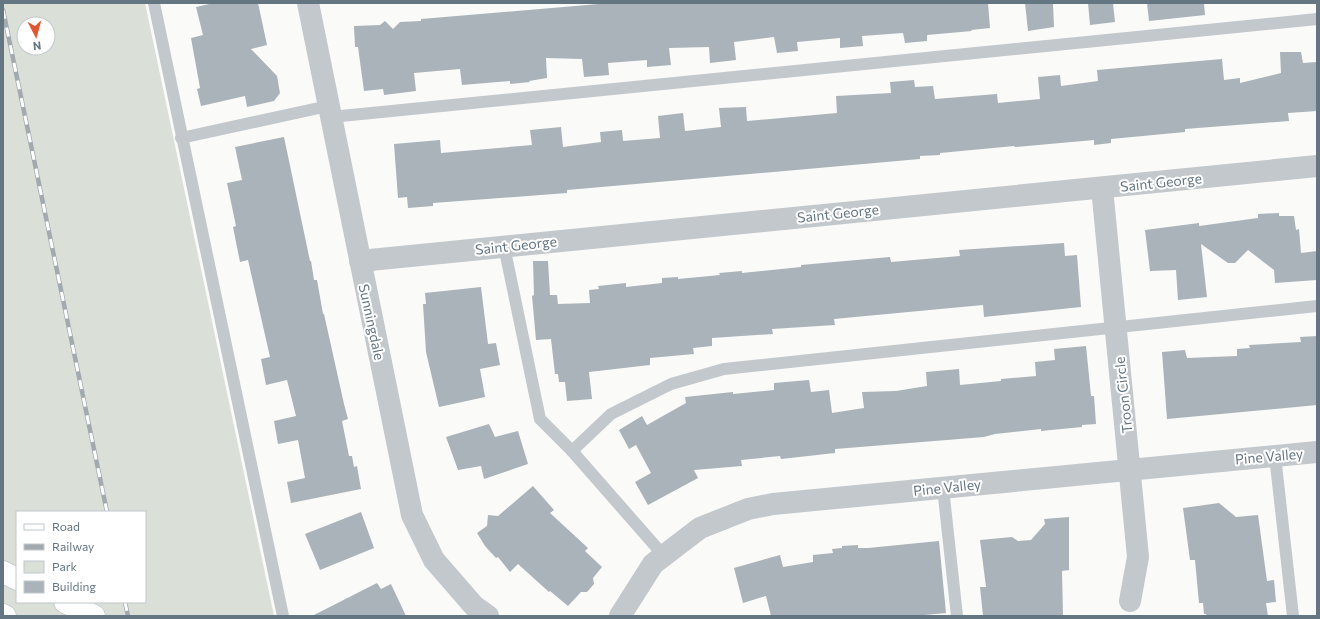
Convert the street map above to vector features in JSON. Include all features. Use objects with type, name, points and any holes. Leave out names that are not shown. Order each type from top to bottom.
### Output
[{"type":"main road","points":[[3,572],[16,578]]},
{"type":"main road","points":[[67,603],[94,616]]},
{"type":"street","name":"Sunningdale","points":[[308,3],[412,515],[434,560],[474,606],[488,616]]},
{"type":"street","name":"Saint George","points":[[360,261],[1317,166]]},
{"type":"street","name":"Troon Circle","points":[[1102,188],[1138,557],[1130,601]]},
{"type":"street","name":"Pine Valley","points":[[620,616],[654,564],[700,528],[748,509],[773,504],[1130,468],[1317,452]]},
{"type":"lane","points":[[154,3],[181,138],[283,616]]},
{"type":"lane","points":[[181,138],[330,111],[1317,19]]},
{"type":"lane","points":[[504,246],[540,419],[572,451],[664,556]]},
{"type":"lane","points":[[572,451],[612,414],[672,384],[724,368],[1317,306]]},
{"type":"lane","points":[[1276,456],[1292,616]]},
{"type":"lane","points":[[943,488],[957,616]]},
{"type":"green space","points":[[3,3],[145,3],[274,616],[3,616]]},
{"type":"building","points":[[214,3],[258,3],[267,45],[251,49],[277,76],[280,93],[274,101],[247,107],[245,96],[201,106],[197,89],[200,88],[191,38],[203,35],[196,7]]},
{"type":"building","points":[[610,3],[988,3],[990,28],[927,35],[927,41],[905,43],[903,33],[862,36],[863,46],[840,48],[840,38],[797,42],[798,51],[777,53],[774,37],[734,42],[736,60],[710,63],[709,47],[669,48],[671,65],[647,67],[647,60],[608,63],[609,75],[584,77],[582,59],[546,58],[547,78],[529,81],[530,82],[510,84],[510,81],[462,85],[460,69],[414,73],[416,91],[384,95],[383,89],[364,91],[358,47],[355,47],[354,26],[380,25],[385,21],[393,29],[400,22],[421,21],[421,19]]},
{"type":"building","points":[[1025,3],[1053,3],[1054,27],[1028,31]]},
{"type":"building","points":[[1088,3],[1113,3],[1115,22],[1090,25]]},
{"type":"building","points":[[1147,3],[1204,3],[1205,15],[1149,21]]},
{"type":"building","points":[[1280,52],[1301,52],[1303,63],[1317,62],[1317,111],[1288,113],[1289,121],[1185,129],[1185,132],[1111,139],[1111,143],[1094,145],[1094,140],[1014,146],[940,153],[940,155],[920,156],[920,159],[567,190],[567,193],[433,203],[433,206],[408,208],[407,197],[398,198],[394,144],[440,140],[441,153],[532,145],[530,130],[561,127],[563,147],[601,142],[600,132],[622,130],[623,141],[660,138],[658,116],[683,113],[685,131],[721,127],[719,108],[746,107],[747,121],[837,113],[836,96],[891,93],[890,82],[914,80],[915,87],[933,86],[935,99],[997,94],[998,103],[1040,99],[1038,77],[1060,75],[1061,86],[1098,81],[1097,70],[1222,59],[1224,80],[1240,78],[1240,83],[1281,73]]},
{"type":"building","points":[[284,137],[314,280],[317,280],[323,314],[348,419],[342,421],[349,456],[352,456],[354,467],[357,466],[361,489],[291,503],[287,482],[305,478],[298,440],[278,444],[274,421],[296,416],[287,380],[266,385],[261,359],[270,357],[248,260],[240,262],[233,227],[236,226],[227,183],[242,180],[235,147]]},
{"type":"building","points":[[1279,213],[1279,216],[1294,216],[1296,230],[1299,229],[1301,253],[1317,251],[1317,280],[1275,283],[1274,270],[1248,250],[1235,263],[1228,263],[1201,244],[1207,297],[1178,300],[1176,270],[1150,271],[1145,230],[1199,223],[1199,226],[1258,218],[1258,214]]},
{"type":"building","points":[[1064,243],[1065,256],[1077,255],[1081,307],[984,317],[983,305],[834,319],[835,325],[772,329],[773,334],[712,338],[712,346],[693,348],[694,354],[650,358],[650,365],[589,372],[592,399],[567,401],[565,382],[559,382],[558,374],[555,374],[551,339],[536,340],[532,296],[534,295],[533,261],[548,261],[550,295],[557,295],[558,304],[590,303],[589,290],[599,289],[598,286],[626,283],[626,287],[662,283],[662,278],[678,277],[678,279],[720,275],[719,273],[742,271],[742,273],[801,267],[801,265],[890,257],[891,262],[960,256],[959,250]]},
{"type":"building","points":[[481,287],[488,344],[496,343],[500,365],[480,369],[485,397],[439,407],[426,352],[423,304],[426,304],[425,293]]},
{"type":"building","points":[[1317,336],[1317,405],[1167,419],[1162,352],[1185,350],[1187,358],[1237,356],[1237,349],[1250,348],[1249,345],[1301,342],[1300,337]]},
{"type":"building","points":[[1086,346],[1091,396],[1094,396],[1096,424],[1082,425],[1082,427],[1041,431],[1041,429],[995,434],[984,437],[835,449],[835,453],[781,459],[780,456],[741,460],[742,466],[694,470],[698,478],[648,505],[635,482],[651,473],[636,445],[629,449],[619,430],[642,416],[647,425],[686,403],[685,397],[733,392],[733,394],[774,390],[774,383],[809,380],[811,392],[829,390],[832,413],[864,408],[862,392],[896,391],[927,386],[926,372],[959,369],[960,385],[1036,376],[1035,362],[1055,360],[1054,349]]},
{"type":"building","points":[[489,424],[495,437],[518,431],[528,464],[484,479],[481,466],[458,470],[446,437]]},
{"type":"building","points":[[533,486],[554,510],[550,513],[588,548],[585,551],[602,567],[593,578],[594,584],[587,592],[581,592],[568,606],[550,591],[549,592],[518,564],[510,572],[498,557],[496,558],[485,546],[477,533],[487,526],[488,515],[498,516]]},
{"type":"building","points":[[1219,503],[1236,517],[1258,515],[1267,581],[1274,580],[1276,602],[1266,603],[1268,616],[1207,616],[1204,614],[1203,603],[1199,603],[1195,560],[1190,560],[1183,508]]},
{"type":"building","points":[[361,512],[374,548],[320,570],[305,534]]},
{"type":"building","points":[[1069,517],[1069,570],[1062,571],[1063,616],[983,616],[980,587],[986,587],[980,540],[1012,537],[1018,541],[1031,540],[1045,524],[1044,519]]},
{"type":"building","points":[[939,541],[946,613],[914,616],[771,616],[766,596],[743,603],[734,568],[780,555],[783,567],[813,562],[813,555],[833,553],[832,549],[842,548],[842,546],[858,545],[858,548],[868,548]]},
{"type":"building","points":[[377,583],[381,589],[391,584],[406,616],[312,616]]},
{"type":"railway","points":[[3,10],[107,511]]},
{"type":"railway","points":[[125,603],[128,616]]}]
